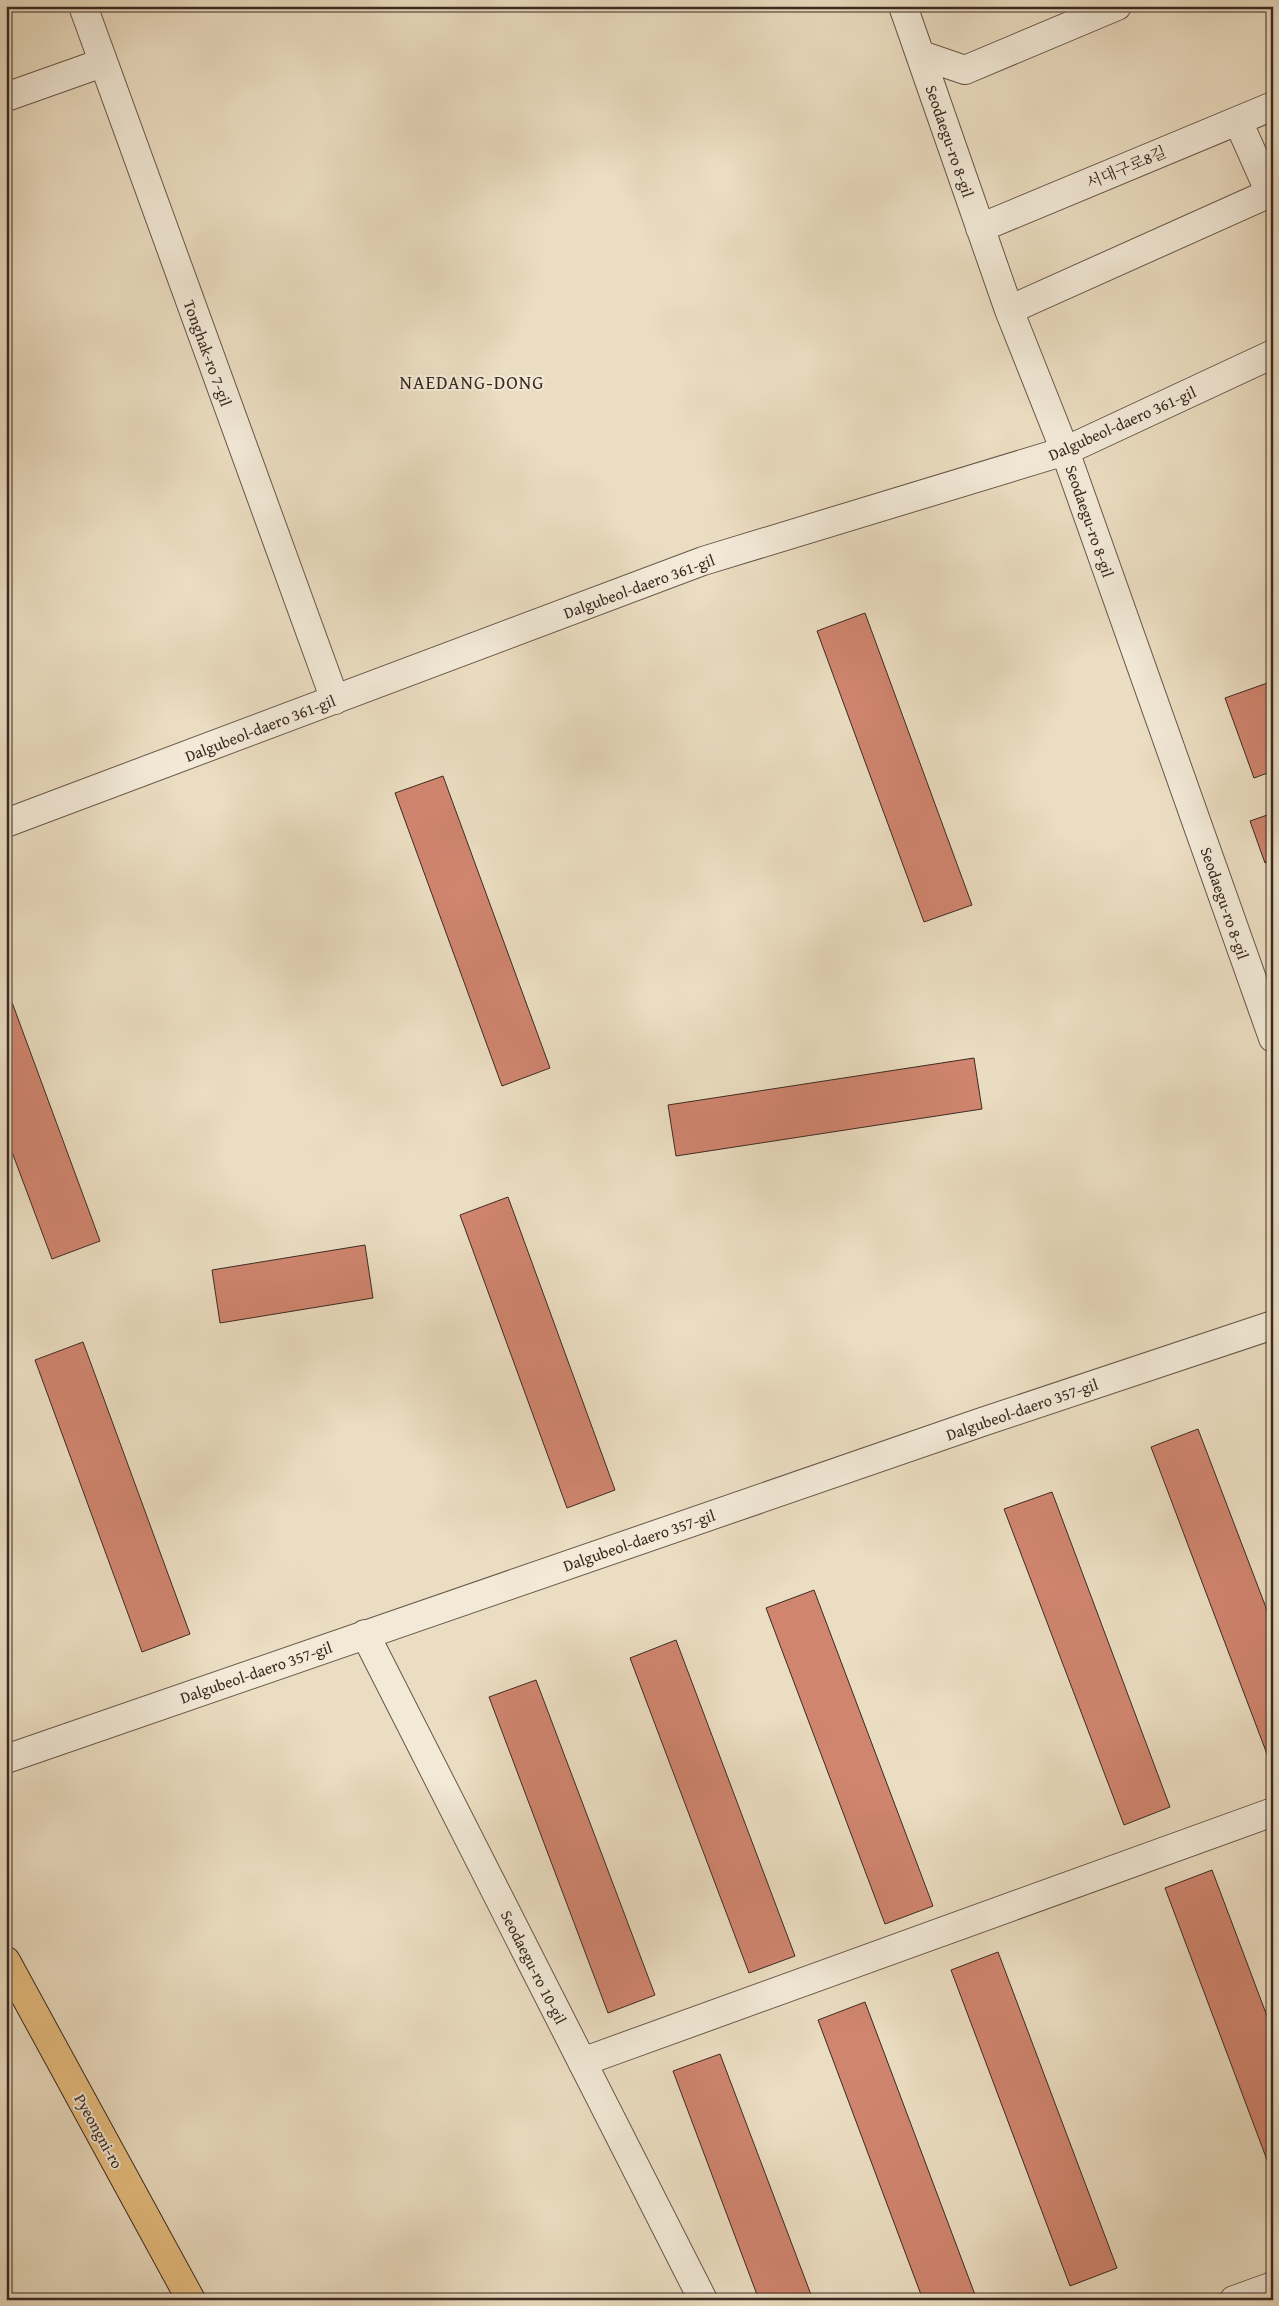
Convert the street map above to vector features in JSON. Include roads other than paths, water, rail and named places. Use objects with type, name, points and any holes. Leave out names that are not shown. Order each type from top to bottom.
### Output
[{"type":"main road","name":"Pyeongni-ro","points":[[6,1961],[191,2300]]},
{"type":"street","name":"Tonghak-ro 7-gil","points":[[83,6],[102,63],[335,700]]},
{"type":"street","name":"Seodaegu-ro 8-gil","points":[[903,6],[1009,310],[1065,451],[1273,1038]]},
{"type":"street","points":[[921,55],[965,70],[1117,6]]},
{"type":"street","points":[[6,97],[102,63]]},
{"type":"street","name":"서대구로8길","points":[[980,228],[1273,106]]},
{"type":"street","points":[[1009,310],[1270,193],[1238,121]]},
{"type":"street","name":"Dalgubeol-daero 361-gil","points":[[6,823],[703,561],[1065,451],[1273,354]]},
{"type":"street","name":"Dalgubeol-daero 357-gil","points":[[6,1759],[972,1425],[1273,1325]]},
{"type":"street","name":"Seodaegu-ro 10-gil","points":[[365,1634],[703,2300]]},
{"type":"street","points":[[582,2062],[1273,1812]]},
{"type":"street","points":[[1234,2300],[1273,2286]]},
{"type":"district","name":"NAEDANG-DONG","points":[[472,382]]}]
